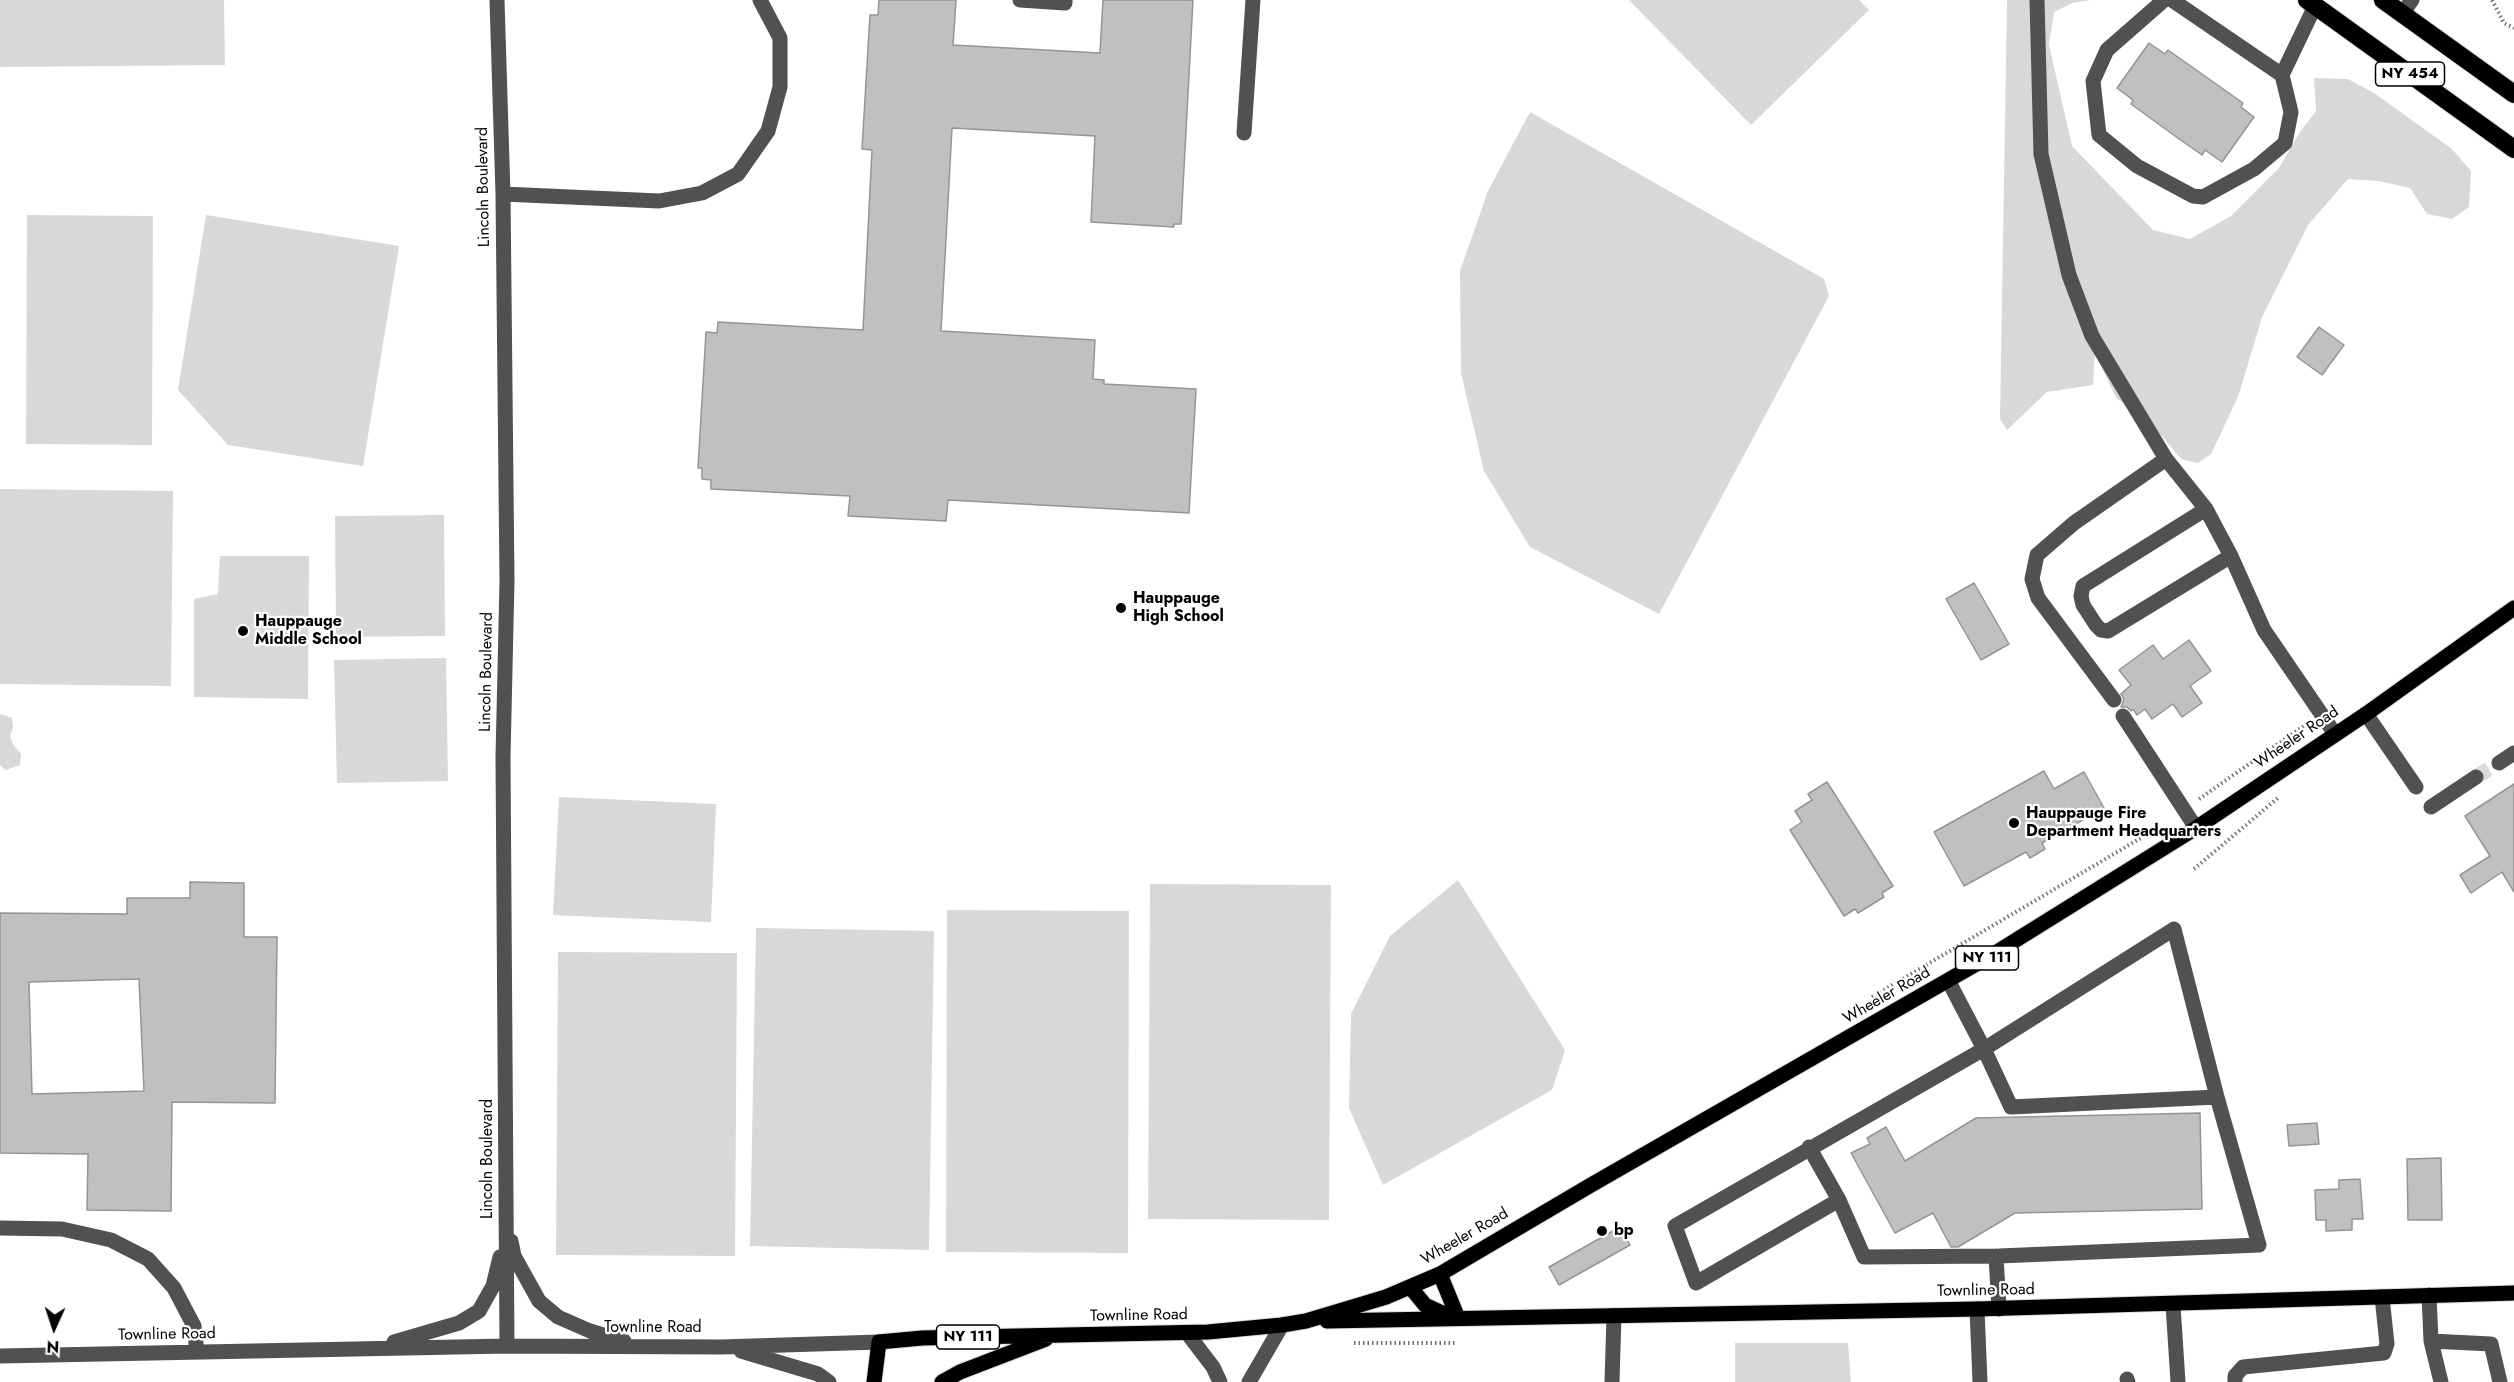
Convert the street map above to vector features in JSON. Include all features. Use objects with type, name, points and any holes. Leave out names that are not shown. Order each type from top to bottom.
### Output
[{"type":"highway","name":"NY 454","points":[[2383,0],[2407,7],[2514,94]]},
{"type":"highway","name":"NY 454","points":[[2311,3],[2514,149]]},
{"type":"main road","name":"Wheeler Road","points":[[1411,1288],[1440,1274],[1591,1185],[1949,982],[2196,828],[2366,714],[2514,608]]},
{"type":"main road","points":[[1440,1274],[1458,1318]]},
{"type":"main road","name":"Townline Road","points":[[879,1342],[922,1338],[1186,1333],[1282,1325],[1306,1321],[1411,1288],[1425,1305],[1435,1311],[1458,1318]]},
{"type":"main road","name":"Townline Road","points":[[1306,1321],[1977,1310],[2514,1293]]},
{"type":"main road","name":"NY 111","points":[[942,1382],[960,1372],[1057,1335]]},
{"type":"main road","points":[[874,1382],[879,1342]]},
{"type":"street","name":"Lincoln Boulevard","points":[[497,0],[507,581],[503,757],[507,1346]]},
{"type":"street","points":[[502,194],[659,201],[702,193],[738,174],[768,131],[780,87],[780,38],[760,0]]},
{"type":"street","points":[[1020,0],[1065,3],[1065,0]]},
{"type":"street","points":[[1244,132],[1253,0]]},
{"type":"street","points":[[2037,0],[2041,154],[2069,274],[2092,336],[2166,459],[2206,509],[2231,556],[2264,630],[2335,734]]},
{"type":"street","points":[[2164,0],[2107,50],[2093,81],[2099,135],[2137,166],[2193,196],[2203,197],[2254,169],[2285,143],[2291,112],[2282,75],[2311,3]]},
{"type":"street","points":[[2172,0],[2282,75]]},
{"type":"street","points":[[2114,700],[2038,598],[2032,579],[2037,555],[2074,523],[2166,459]]},
{"type":"street","points":[[2206,509],[2083,586],[2081,596],[2083,606],[2096,625],[2101,630],[2108,631],[2231,556]]},
{"type":"street","points":[[2366,714],[2416,787]]},
{"type":"street","points":[[2123,716],[2196,828]]},
{"type":"street","points":[[2499,763],[2514,753]]},
{"type":"street","points":[[2431,807],[2476,777]]},
{"type":"street","points":[[1809,1147],[1839,1200],[1864,1257],[1996,1256],[2259,1245],[2217,1097],[2174,928],[1984,1049],[1809,1147],[1675,1226],[1696,1283],[1839,1200]]},
{"type":"street","points":[[1949,982],[2011,1107],[2217,1097]]},
{"type":"street","points":[[506,1215],[514,1256],[539,1301],[558,1317],[590,1331],[645,1346]]},
{"type":"street","points":[[374,1348],[459,1323],[479,1311],[493,1286],[501,1255],[506,1215]]},
{"type":"street","points":[[0,1228],[62,1229],[111,1240],[148,1259],[174,1288],[194,1326],[197,1352]]},
{"type":"street","points":[[1996,1256],[1999,1309]]},
{"type":"street","points":[[2429,1295],[2431,1341],[2441,1382]]},
{"type":"street","points":[[2235,1382],[2235,1376],[2243,1367],[2384,1353],[2387,1344],[2382,1297]]},
{"type":"street","points":[[2173,1305],[2178,1382]]},
{"type":"street","points":[[1977,1310],[1980,1382]]},
{"type":"street","points":[[1611,1382],[1614,1316]]},
{"type":"street","points":[[1249,1382],[1282,1325]]},
{"type":"street","points":[[1186,1333],[1214,1367],[1220,1382]]},
{"type":"street","points":[[2431,1341],[2491,1344],[2500,1382]]},
{"type":"street","name":"Townline Road","points":[[0,1356],[507,1346],[721,1347],[879,1342]]},
{"type":"street","points":[[721,1347],[793,1365],[818,1374],[829,1382]]},
{"type":"path","points":[[2492,0],[2504,23],[2514,28]]},
{"type":"path","points":[[2184,809],[2321,714]]},
{"type":"path","points":[[2194,869],[2284,793]]},
{"type":"path","points":[[1872,997],[2146,835]]},
{"type":"path","points":[[1354,1343],[1455,1343]]},
{"type":"shaded area","points":[[0,0],[224,0],[225,65],[0,67]]},
{"type":"shaded area","points":[[1629,0],[1859,0],[1869,10],[1751,125]]},
{"type":"shaded area","points":[[2007,0],[2090,0],[2072,3],[2054,12],[2049,45],[2072,146],[2153,230],[2190,239],[2231,216],[2279,168],[2300,132],[2316,111],[2314,78],[2348,79],[2374,93],[2452,149],[2471,171],[2469,207],[2452,219],[2427,214],[2410,188],[2378,181],[2348,179],[2308,225],[2262,317],[2238,397],[2211,454],[2198,463],[2181,459],[2151,423],[2116,398],[2095,353],[2093,385],[2047,392],[2007,430],[2000,419]]},
{"type":"shaded area","points":[[1530,112],[1824,279],[1829,296],[1659,614],[1530,547],[1484,471],[1461,373],[1460,271],[1488,191]]},
{"type":"shaded area","points":[[27,215],[153,216],[152,445],[26,444]]},
{"type":"shaded area","points":[[206,215],[399,246],[363,466],[228,445],[178,390]]},
{"type":"shaded area","points":[[0,489],[173,491],[171,686],[0,684]]},
{"type":"shaded area","points":[[444,515],[445,636],[336,637],[335,516]]},
{"type":"shaded area","points":[[220,556],[309,556],[308,699],[194,697],[194,599],[218,594]]},
{"type":"shaded area","points":[[446,658],[448,781],[337,783],[334,660]]},
{"type":"shaded area","points":[[0,714],[12,718],[13,728],[10,736],[21,754],[20,765],[6,770],[0,765]]},
{"type":"shaded area","points":[[559,797],[716,804],[711,922],[553,915]]},
{"type":"shaded area","points":[[1458,880],[1565,1050],[1552,1090],[1383,1185],[1349,1108],[1351,1014],[1390,936]]},
{"type":"shaded area","points":[[1150,884],[1331,885],[1329,1220],[1148,1219]]},
{"type":"shaded area","points":[[947,910],[1129,911],[1128,1253],[946,1252]]},
{"type":"shaded area","points":[[756,928],[934,931],[929,1250],[750,1246]]},
{"type":"shaded area","points":[[558,952],[737,953],[735,1256],[556,1255]]},
{"type":"shaded area","points":[[1735,1343],[1848,1343],[1851,1382],[1735,1382]]},
{"type":"building","points":[[879,0],[956,0],[953,45],[1100,53],[1103,0],[1193,0],[1181,224],[1174,224],[1174,227],[1091,222],[1095,136],[952,128],[941,331],[1095,340],[1093,379],[1104,380],[1104,384],[1196,389],[1189,513],[948,500],[946,521],[848,516],[850,496],[711,489],[711,480],[702,479],[702,468],[698,468],[706,332],[717,333],[718,322],[863,330],[872,150],[862,149],[870,15],[878,15]]},
{"type":"building","points":[[2149,43],[2165,54],[2168,50],[2243,103],[2241,107],[2254,117],[2222,162],[2205,150],[2202,155],[2175,136],[2131,104],[2133,100],[2117,88]]},
{"type":"building","points":[[2319,327],[2344,345],[2322,375],[2297,357]]},
{"type":"building","points":[[1974,583],[2009,644],[1981,660],[1946,599]]},
{"type":"building","points":[[2189,640],[2211,671],[2190,686],[2202,703],[2182,717],[2173,704],[2152,719],[2145,709],[2137,715],[2133,709],[2131,711],[2127,707],[2121,707],[2124,699],[2121,694],[2131,685],[2119,670],[2153,645],[2163,659]]},
{"type":"building","points":[[2044,771],[2054,789],[2084,772],[2104,808],[2042,843],[2045,849],[2030,858],[2026,852],[1964,886],[1934,832]]},
{"type":"building","points":[[1827,782],[1893,886],[1882,893],[1884,897],[1858,913],[1855,909],[1844,916],[1790,830],[1802,822],[1795,811],[1812,800],[1808,794]]},
{"type":"building","points":[[2514,784],[2514,892],[2502,872],[2471,893],[2460,875],[2490,856],[2465,816]]},
{"type":"building","points":[[190,882],[244,883],[244,937],[277,937],[275,1103],[172,1102],[171,1211],[87,1210],[88,1154],[0,1153],[0,913],[127,914],[127,898],[190,898]],"holes":[[[139,979],[144,1091],[32,1094],[29,982]]]},
{"type":"building","points":[[2200,1113],[2202,1209],[2015,1213],[1958,1247],[1951,1247],[1933,1213],[1895,1233],[1851,1153],[1870,1144],[1867,1138],[1886,1127],[1905,1161],[1976,1118]]},
{"type":"building","points":[[2317,1123],[2319,1144],[2289,1146],[2287,1125]]},
{"type":"building","points":[[2441,1158],[2442,1220],[2408,1220],[2407,1159]]},
{"type":"building","points":[[2360,1179],[2363,1219],[2352,1219],[2352,1230],[2326,1231],[2326,1220],[2316,1220],[2315,1190],[2339,1189],[2339,1180]]},
{"type":"building","points":[[1620,1227],[1630,1245],[1559,1285],[1549,1267]]},
{"type":"tunnel","points":[[2476,777],[2499,763]]},
{"type":"place","name":"Hauppauge High School","points":[[1121,608]]},
{"type":"place","name":"Hauppauge Middle School","points":[[243,631]]},
{"type":"place","name":"Hauppauge Fire Department Headquarters","points":[[2014,823]]},
{"type":"place","name":"bp","points":[[1602,1231]]}]
